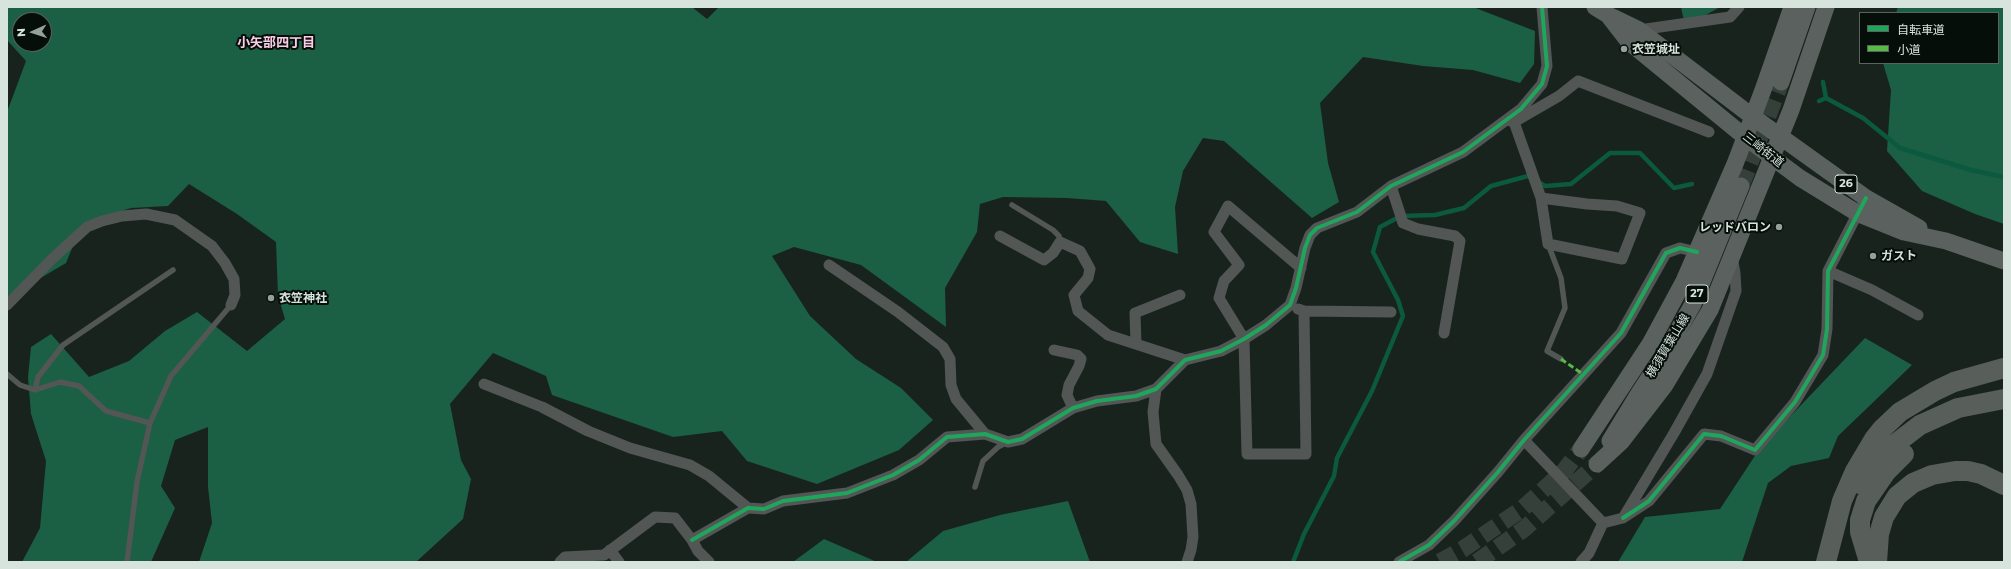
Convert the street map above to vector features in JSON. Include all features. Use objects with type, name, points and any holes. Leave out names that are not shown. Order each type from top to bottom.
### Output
[{"type":"highway","points":[[1827,562],[1842,501],[1855,471],[1874,439],[1900,412],[1924,396],[1954,382],[2004,368]]},
{"type":"highway","points":[[1827,562],[1845,510],[1855,489],[1870,469],[1890,448],[1920,425],[1944,413],[1971,405],[2004,400]]},
{"type":"highway","points":[[1869,562],[1860,532],[1860,520],[1866,501],[1886,472],[1915,444],[1934,433],[1971,418],[2004,413]]},
{"type":"highway","points":[[1877,562],[1879,534],[1884,517],[1897,496],[1913,483],[1932,474],[1968,471],[1980,474],[2004,485]]},
{"type":"main road","points":[[1697,252],[1753,117],[1792,7]]},
{"type":"main road","points":[[1781,82],[1807,7]]},
{"type":"main road","points":[[1732,258],[1798,92],[1826,7]]},
{"type":"main road","name":"三崎街道","points":[[1602,11],[1639,30],[1753,117],[1866,198],[1906,222],[1946,241],[2004,261]]},
{"type":"main road","name":"三崎街道","points":[[1602,11],[1629,42],[1745,137],[1800,178],[1857,213],[1904,232],[1946,241]]},
{"type":"main road","name":"横須賀葉山線","points":[[1732,258],[1710,310],[1665,385],[1621,442],[1597,464],[1638,395],[1664,355],[1693,304],[1741,186]]},
{"type":"main road","name":"横須賀葉山線","points":[[1638,395],[1581,449],[1650,344],[1684,281],[1697,252]]},
{"type":"street","points":[[1511,121],[1542,84],[1547,66],[1542,7]]},
{"type":"street","points":[[1639,30],[1730,17],[1739,7]]},
{"type":"street","points":[[692,540],[748,508],[764,509],[784,501],[847,493],[893,475],[919,460],[947,437],[985,434],[1008,442],[1022,439],[1073,408],[1097,402],[1136,396],[1156,389],[1185,360],[1221,351],[1244,339],[1266,325],[1290,305],[1310,235],[1317,228],[1357,212],[1391,186],[1463,152],[1511,121],[1559,96],[1578,81],[1709,132]]},
{"type":"street","points":[[1511,121],[1541,198],[1548,244],[1622,259],[1640,213],[1617,206],[1541,198]]},
{"type":"street","points":[[1391,186],[1403,223],[1418,230],[1455,236],[1460,241],[1444,333]]},
{"type":"street","points":[[1603,523],[1623,518],[1650,501],[1704,434],[1721,436],[1755,450],[1795,402],[1823,356],[1827,329],[1828,271],[1866,198]]},
{"type":"street","points":[[1301,268],[1228,206],[1214,232],[1239,265],[1224,281],[1219,298],[1244,339],[1247,454],[1306,454],[1304,311]]},
{"type":"street","points":[[7,305],[50,260],[87,227],[102,221],[122,216],[146,214],[175,220],[212,246],[225,263],[234,279],[235,295],[231,305]]},
{"type":"street","points":[[1000,236],[1044,260],[1053,254],[1060,242],[1080,250],[1090,269],[1088,278],[1074,295],[1078,311],[1108,335],[1185,360]]},
{"type":"street","points":[[1399,562],[1429,545],[1454,521],[1498,472],[1524,440],[1621,333],[1666,253],[1680,248],[1697,252]]},
{"type":"street","points":[[1623,518],[1674,433],[1707,374],[1736,291],[1732,258]]},
{"type":"street","points":[[829,265],[898,312],[943,347],[950,359],[951,385],[956,399],[985,434]]},
{"type":"street","points":[[1828,271],[1872,290],[1918,315]]},
{"type":"street","points":[[1136,344],[1135,313],[1180,295]]},
{"type":"street","points":[[1290,305],[1304,311],[1391,312]]},
{"type":"street","points":[[1054,350],[1077,355],[1081,359],[1069,385],[1067,395],[1073,408]]},
{"type":"street","points":[[484,384],[542,407],[588,431],[630,448],[690,465],[709,476],[748,508]]},
{"type":"street","points":[[1156,389],[1153,412],[1156,444],[1181,480],[1191,504],[1193,537],[1192,550],[1187,562]]},
{"type":"street","points":[[1524,440],[1603,523]]},
{"type":"street","points":[[560,562],[565,557],[604,555],[654,516],[675,518],[692,540],[698,552],[709,562]]},
{"type":"street","points":[[1581,562],[1589,553],[1603,523]]},
{"type":"street","points":[[610,550],[619,562]]},
{"type":"lane","points":[[1012,205],[1053,230],[1060,236],[1060,242]]},
{"type":"lane","points":[[1548,244],[1561,278],[1565,308],[1547,351],[1561,360]]},
{"type":"lane","points":[[35,390],[38,377],[63,345],[173,270]]},
{"type":"lane","points":[[127,562],[137,482],[150,423],[171,376],[231,305]]},
{"type":"lane","points":[[7,374],[20,385],[35,390],[60,382],[79,386],[106,412],[150,423]]},
{"type":"lane","points":[[975,487],[983,461],[998,448],[1008,442]]},
{"type":"green space","points":[[7,7],[692,7],[707,19],[719,7],[1473,7],[1535,31],[1534,64],[1520,83],[1473,70],[1423,66],[1363,57],[1320,103],[1328,163],[1339,202],[1312,218],[1224,141],[1203,138],[1183,171],[1175,207],[1178,254],[1140,242],[1106,201],[1067,198],[1003,197],[980,204],[977,232],[945,288],[946,327],[861,265],[794,247],[772,256],[810,316],[856,359],[901,388],[933,420],[899,450],[817,484],[747,461],[722,431],[673,437],[552,395],[546,376],[493,353],[450,404],[461,460],[471,479],[463,519],[416,562],[199,562],[212,523],[208,487],[208,427],[175,440],[161,486],[175,508],[151,562],[22,562],[40,528],[46,461],[31,414],[28,377],[31,347],[51,334],[89,377],[129,361],[165,331],[197,312],[247,351],[285,319],[278,296],[276,242],[237,214],[189,184],[168,206],[131,208],[82,224],[66,263],[7,298],[7,112],[26,61],[18,52],[52,52],[52,12],[12,12],[12,46],[7,40]]},
{"type":"green space","points":[[1681,7],[1720,7],[1690,24],[1683,17]]},
{"type":"green space","points":[[1898,7],[2004,7],[2004,224],[1975,214],[1922,191],[1887,151],[1891,90],[1883,64],[1999,64],[1999,12],[1896,12]]},
{"type":"green space","points":[[1865,338],[1912,365],[1838,436],[1829,458],[1791,466],[1768,483],[1742,562],[1618,562],[1645,517],[1720,509],[1760,448]]},
{"type":"green space","points":[[1068,501],[1090,562],[906,562],[943,531],[1000,515]]},
{"type":"green space","points":[[824,539],[877,562],[793,562]]},
{"type":"waterway","points":[[1823,82],[1826,98]]},
{"type":"waterway","points":[[1826,98],[1863,118],[1900,148],[1971,170],[2004,177]]},
{"type":"waterway","points":[[1819,101],[1826,98]]},
{"type":"waterway","points":[[1293,562],[1304,534],[1334,476],[1337,458],[1372,391],[1403,316],[1398,300],[1373,252],[1380,227],[1401,216],[1435,215],[1464,208],[1491,186],[1528,176],[1545,186],[1571,184],[1610,153],[1640,153],[1674,188],[1692,184]]},
{"type":"tunnel","points":[[1741,186],[1781,82]]},
{"type":"tunnel","points":[[1440,562],[1463,549],[1522,509],[1564,471],[1581,449]]},
{"type":"tunnel","points":[[1477,562],[1524,529],[1597,464]]},
{"type":"marked path","points":[[1561,359],[1584,375]]},
{"type":"cycle path","points":[[692,540],[748,508],[764,509],[783,501],[847,493],[893,475],[919,460],[947,437],[985,434],[1008,442],[1022,439],[1073,408],[1097,401],[1136,396],[1156,389],[1185,360],[1221,351],[1244,339],[1266,325],[1290,305],[1296,288],[1305,248],[1310,235],[1317,228],[1357,212],[1391,186],[1463,152],[1521,109],[1542,84],[1547,66],[1542,7]]},
{"type":"cycle path","points":[[1623,518],[1649,501],[1704,434],[1721,436],[1755,450],[1795,402],[1823,355],[1827,329],[1828,271],[1866,198]]},
{"type":"cycle path","points":[[1399,562],[1429,545],[1454,521],[1498,472],[1524,440],[1621,333],[1666,253],[1680,248],[1697,252]]},
{"type":"place","name":"衣笠城址","points":[[1624,49]]},
{"type":"place","name":"レッドバロン","points":[[1779,227]]},
{"type":"place","name":"ガスト","points":[[1873,256]]},
{"type":"place","name":"衣笠神社","points":[[271,298]]},
{"type":"district","name":"小矢部四丁目","points":[[276,43]]}]
